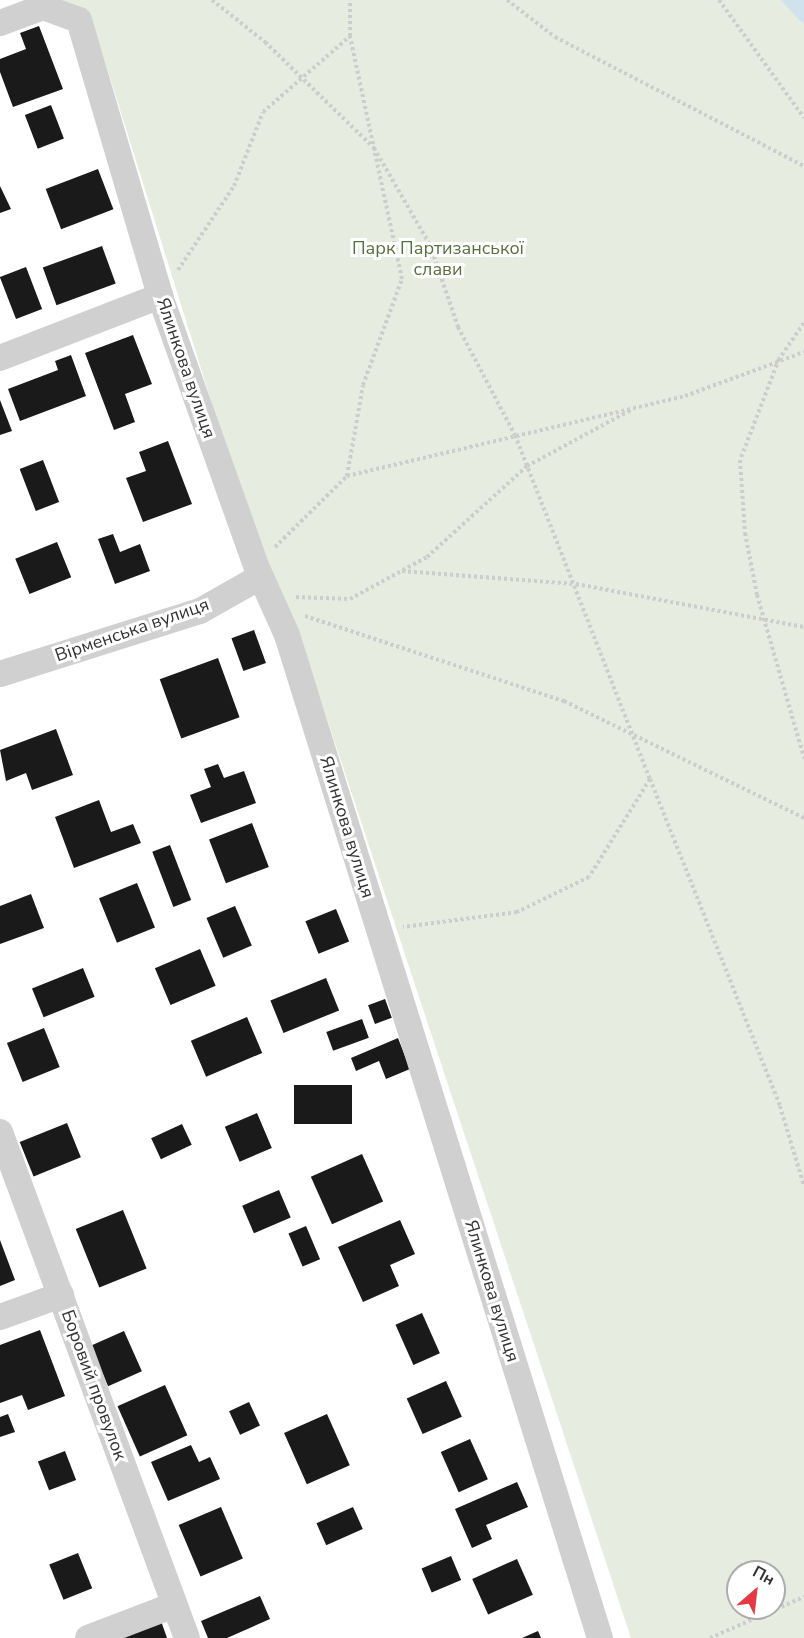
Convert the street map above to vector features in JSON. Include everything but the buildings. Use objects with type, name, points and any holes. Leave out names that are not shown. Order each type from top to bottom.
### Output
[{"type":"street","name":"Ялинкова вулиця","points":[[0,23],[43,7],[79,20],[160,296],[265,587],[287,635],[600,1638]]},
{"type":"street","points":[[0,358],[160,296]]},
{"type":"street","name":"Вірменська вулиця","points":[[0,674],[200,611],[265,587]]},
{"type":"street","name":"Боровий провулок","points":[[0,1132],[187,1638]]},
{"type":"street","points":[[0,1317],[61,1295]]},
{"type":"street","points":[[88,1638],[174,1605]]},
{"type":"path","points":[[212,0],[302,78],[374,148],[430,245],[458,327],[515,435],[576,584],[650,779],[780,1106],[804,1186]]},
{"type":"path","points":[[265,587],[347,476],[363,385],[402,279],[350,36],[350,0]]},
{"type":"path","points":[[507,0],[555,37],[804,166]]},
{"type":"path","points":[[719,0],[804,118]]},
{"type":"path","points":[[160,296],[234,186],[263,112],[350,36]]},
{"type":"path","points":[[804,323],[779,359],[740,460],[745,533],[764,621],[804,758]]},
{"type":"path","points":[[347,476],[686,396],[779,359],[804,352]]},
{"type":"path","points":[[265,587],[350,599],[427,556],[527,466],[635,408]]},
{"type":"path","points":[[401,571],[576,584],[804,627]]},
{"type":"path","points":[[265,587],[564,701],[804,818]]},
{"type":"path","points":[[379,929],[517,912],[590,877],[650,779]]},
{"type":"path","points":[[710,1638],[804,1597]]},
{"type":"green space","name":"Парк Партизанської слави","points":[[56,0],[804,0],[804,1638],[631,1638],[297,628],[249,522],[91,17]]},
{"type":"water","points":[[781,0],[804,0],[804,23],[799,20]]}]
